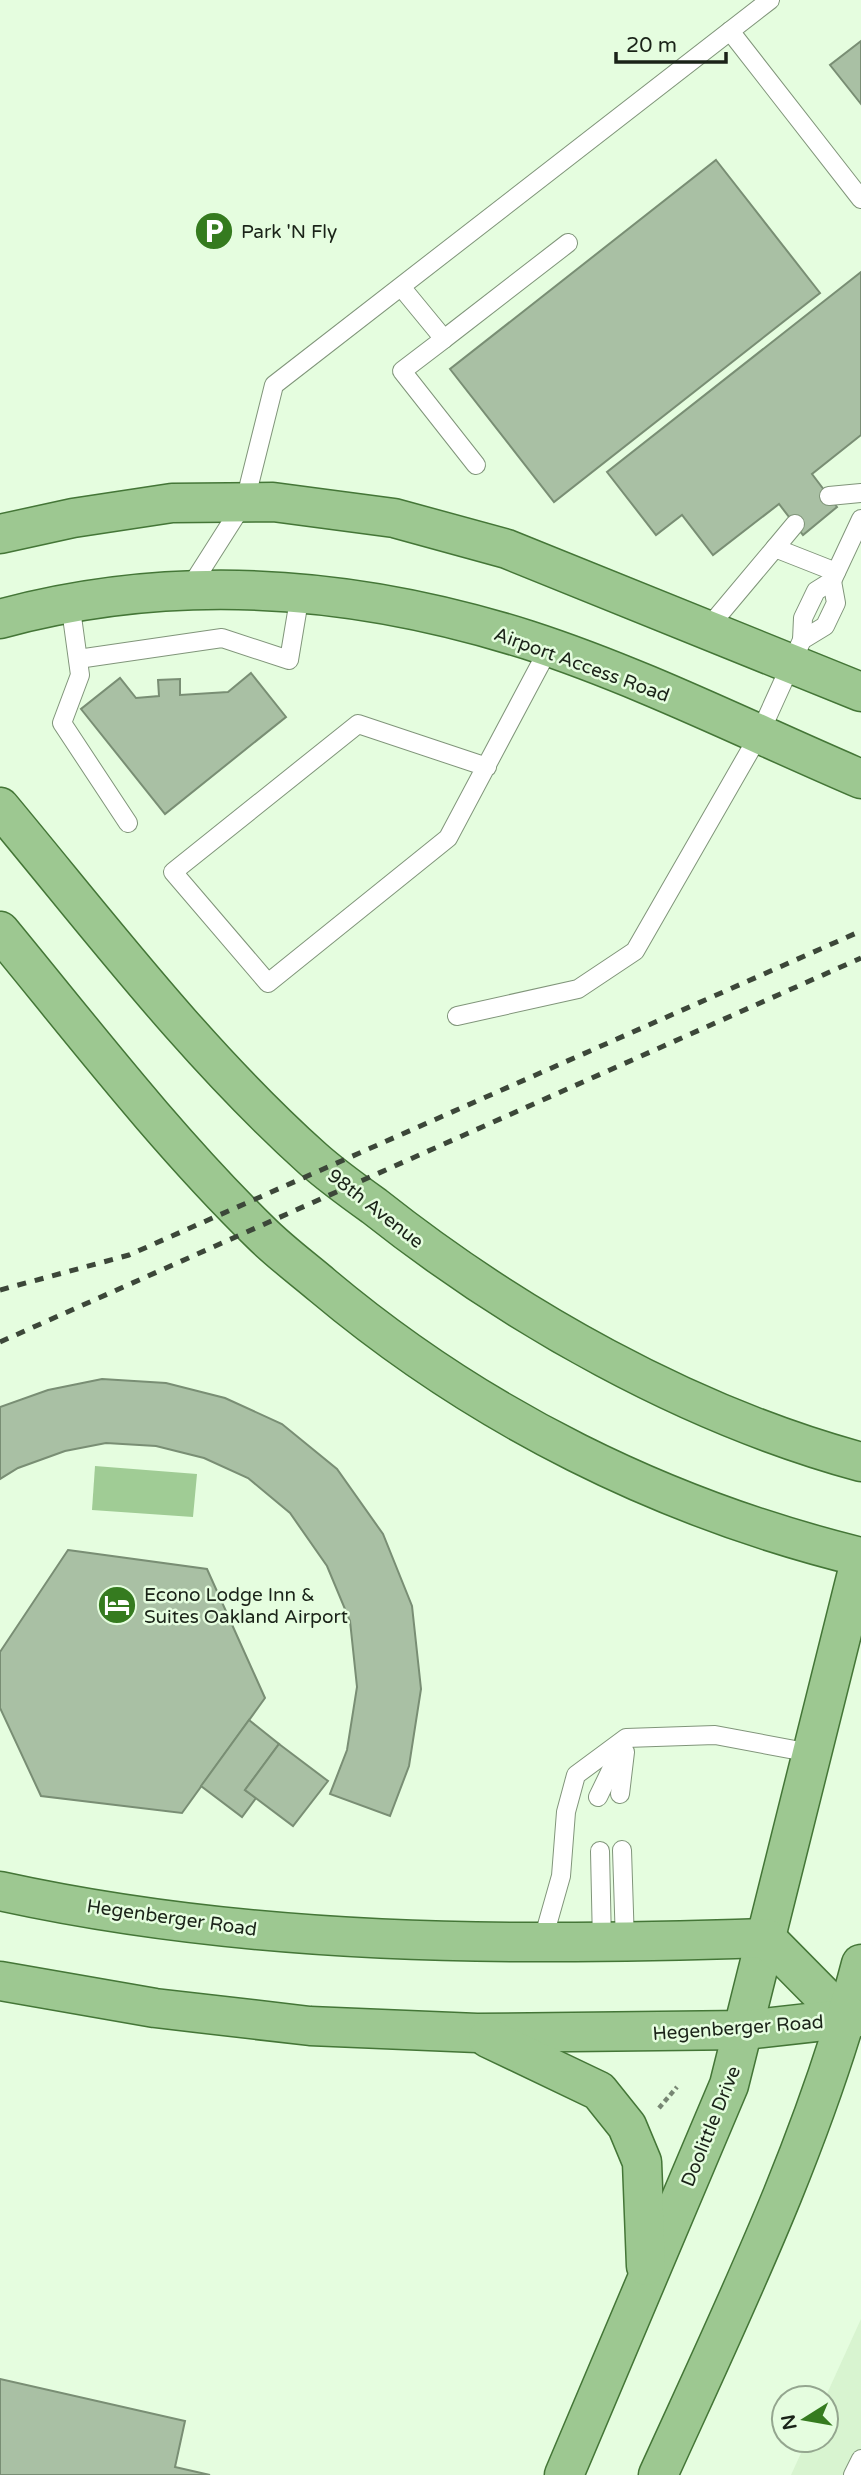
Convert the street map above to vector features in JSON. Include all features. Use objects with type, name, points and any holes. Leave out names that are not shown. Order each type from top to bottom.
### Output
[{"type":"main road","points":[[0,534],[128,508],[172,503],[245,501],[394,518],[495,546],[707,629],[797,652],[861,692]]},
{"type":"main road","name":"Airport Access Road","points":[[0,619],[107,595],[188,589],[257,588],[401,607],[549,648],[628,677],[861,779]]},
{"type":"main road","name":"98th Avenue","points":[[0,807],[200,1045],[313,1159],[441,1259],[573,1342],[723,1414],[861,1462]]},
{"type":"main road","points":[[0,931],[152,1117],[261,1234],[380,1334],[517,1422],[652,1490],[785,1539],[861,1558]]},
{"type":"main road","name":"Doolittle Drive","points":[[564,2475],[729,2085],[745,2030],[861,1558]]},
{"type":"main road","name":"Hegenberger Road","points":[[0,1891],[161,1919],[321,1936],[470,1944],[766,1938],[854,2018]]},
{"type":"main road","points":[[658,2475],[720,2339],[822,2099],[854,2018],[861,1964]]},
{"type":"main road","name":"Hegenberger Road","points":[[0,1981],[155,2008],[310,2026],[477,2033],[745,2030],[854,2018]]},
{"type":"main road","points":[[477,2033],[599,2091],[627,2126],[642,2162],[647,2280]]},
{"type":"lane","points":[[188,589],[245,501],[274,385],[770,0]]},
{"type":"lane","points":[[730,31],[861,199]]},
{"type":"lane","points":[[476,465],[402,371],[568,243]]},
{"type":"lane","points":[[402,288],[444,339]]},
{"type":"lane","points":[[829,496],[861,493]]},
{"type":"lane","points":[[457,1016],[578,989],[635,951],[759,735],[797,652],[825,626],[836,603],[834,577],[861,519]]},
{"type":"lane","points":[[707,629],[795,524]]},
{"type":"lane","points":[[775,548],[834,577]]},
{"type":"lane","points":[[78,659],[222,638],[289,660],[300,594]]},
{"type":"lane","points":[[70,602],[80,675],[62,723],[128,823]]},
{"type":"lane","points":[[487,767],[358,724],[173,872],[268,983],[448,838],[487,767],[549,648]]},
{"type":"lane","points":[[542,1943],[561,1876],[566,1812],[576,1775],[626,1738],[715,1735],[811,1754]]},
{"type":"lane","points":[[620,1794],[626,1738]]},
{"type":"lane","points":[[598,1797],[626,1738]]},
{"type":"lane","points":[[614,1943],[622,1850]]},
{"type":"lane","points":[[600,1851],[614,1943]]},
{"type":"lane","points":[[853,2475],[861,2459]]},
{"type":"path","points":[[652,2116],[677,2087]]},
{"type":"path","points":[[666,2100],[675,2099]]},
{"type":"shaded area","points":[[95,1466],[197,1474],[193,1517],[92,1510]]},
{"type":"shaded area","points":[[861,2319],[861,2475],[791,2475],[801,2454],[840,2454],[840,2384],[831,2384]]},
{"type":"building","points":[[861,41],[861,104],[830,65]]},
{"type":"building","points":[[716,160],[820,293],[554,502],[450,369]]},
{"type":"building","points":[[861,272],[861,435],[812,474],[837,507],[803,535],[779,504],[713,555],[682,515],[656,535],[607,472]]},
{"type":"building","points":[[251,673],[286,717],[165,814],[81,709],[120,678],[136,698],[159,696],[158,680],[180,679],[180,695],[228,692]]},
{"type":"building","points":[[102,1379],[166,1383],[225,1398],[282,1424],[337,1469],[383,1534],[412,1606],[421,1689],[409,1766],[390,1816],[330,1794],[347,1750],[357,1687],[350,1621],[327,1566],[290,1513],[248,1478],[204,1458],[156,1446],[106,1443],[65,1451],[18,1468],[0,1479],[0,1407],[48,1390]]},
{"type":"building","points":[[68,1550],[207,1569],[265,1698],[182,1813],[41,1796],[0,1708],[0,1652]]},
{"type":"building","points":[[249,1720],[279,1744],[245,1790],[256,1798],[242,1817],[201,1786]]},
{"type":"building","points":[[279,1744],[328,1781],[293,1826],[245,1790]]},
{"type":"building","points":[[0,2379],[185,2421],[175,2467],[210,2475],[0,2475]]},
{"type":"railway","points":[[0,1290],[129,1255],[861,931]]},
{"type":"railway","points":[[0,1342],[861,958]]},
{"type":"place","name":"Park 'N Fly","points":[[214,231]]},
{"type":"place","name":"Econo Lodge Inn & Suites Oakland Airport","points":[[117,1605]]}]
